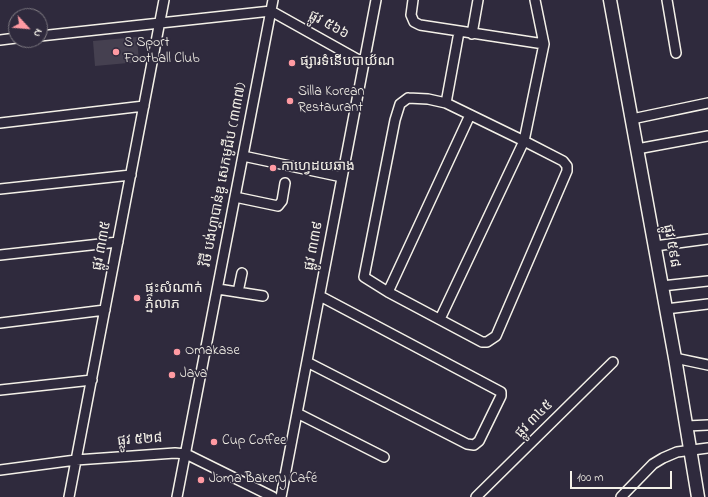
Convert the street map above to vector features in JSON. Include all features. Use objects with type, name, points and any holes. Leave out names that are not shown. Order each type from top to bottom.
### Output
[{"type":"main road","name":"ផ្លូវ ៥៩៨","points":[[610,0],[675,358],[698,497]]},
{"type":"street","name":"ផ្លូវ ៣៣៥","points":[[69,497],[164,0]]},
{"type":"street","name":"វិថី បង់ហ្គាបាន់ឌូ សេកមូជីប (៣៣៧)","points":[[178,497],[273,0]]},
{"type":"street","name":"ផ្លូវ ៣៣៩","points":[[281,497],[376,0]]},
{"type":"street","points":[[413,0],[411,15],[414,22],[420,25],[544,44]]},
{"type":"street","points":[[472,34],[478,0]]},
{"type":"street","points":[[440,319],[524,141],[544,44],[535,0]]},
{"type":"street","points":[[667,0],[676,53]]},
{"type":"street","points":[[48,35],[271,10]]},
{"type":"street","name":"ផ្លូវ ៥៦៦","points":[[271,10],[364,63]]},
{"type":"street","points":[[446,103],[459,32]]},
{"type":"street","points":[[408,98],[428,99],[446,103],[563,161],[567,166],[566,172],[496,336],[492,340],[482,342],[388,292],[366,279],[363,274],[400,104],[408,98]]},
{"type":"street","points":[[632,119],[708,103]]},
{"type":"street","points":[[0,123],[144,106]]},
{"type":"street","points":[[388,292],[470,115]]},
{"type":"street","points":[[637,149],[708,136]]},
{"type":"street","points":[[243,156],[342,177]]},
{"type":"street","points":[[0,189],[131,175]]},
{"type":"street","points":[[235,197],[278,206],[282,202],[286,183]]},
{"type":"street","points":[[655,246],[708,239]]},
{"type":"street","points":[[0,255],[118,242]]},
{"type":"street","points":[[238,292],[242,273]]},
{"type":"street","points":[[662,286],[708,282]]},
{"type":"street","points":[[218,289],[263,296]]},
{"type":"street","points":[[307,362],[467,444],[474,445],[479,441],[501,396],[501,392],[320,296]]},
{"type":"street","points":[[666,309],[708,304]]},
{"type":"street","points":[[0,324],[105,310]]},
{"type":"street","points":[[675,358],[708,364]]},
{"type":"street","name":"ផ្លូវ ៣៤៥","points":[[476,497],[612,362]]},
{"type":"street","points":[[0,390],[92,380]]},
{"type":"street","points":[[297,413],[384,456]]},
{"type":"street","points":[[687,426],[708,425]]},
{"type":"street","points":[[621,497],[653,464],[678,452],[708,448]]},
{"type":"street","name":"ផ្លូវ ៥២៨","points":[[0,470],[76,460],[175,452],[186,454],[273,497]]},
{"type":"shaded area","name":"S Sport Football Club","points":[[137,37],[139,62],[95,66],[93,41]]},
{"type":"place","name":"S Sport Football Club","points":[[116,52]]},
{"type":"place","name":"ផ្សារទំនើបបាយ័ណ","points":[[292,63]]},
{"type":"place","name":"Silla Korean Restaurant","points":[[290,101]]},
{"type":"place","name":"កាហ្វេដយឆាង","points":[[273,168]]},
{"type":"place","name":"ផ្ទះសំណាក់ ភ្នំលាភ","points":[[137,298]]},
{"type":"place","name":"Omakase","points":[[177,352]]},
{"type":"place","name":"Java","points":[[172,375]]},
{"type":"place","name":"Cup Coffee","points":[[214,442]]},
{"type":"place","name":"Joma Bakery Café","points":[[201,480]]}]
